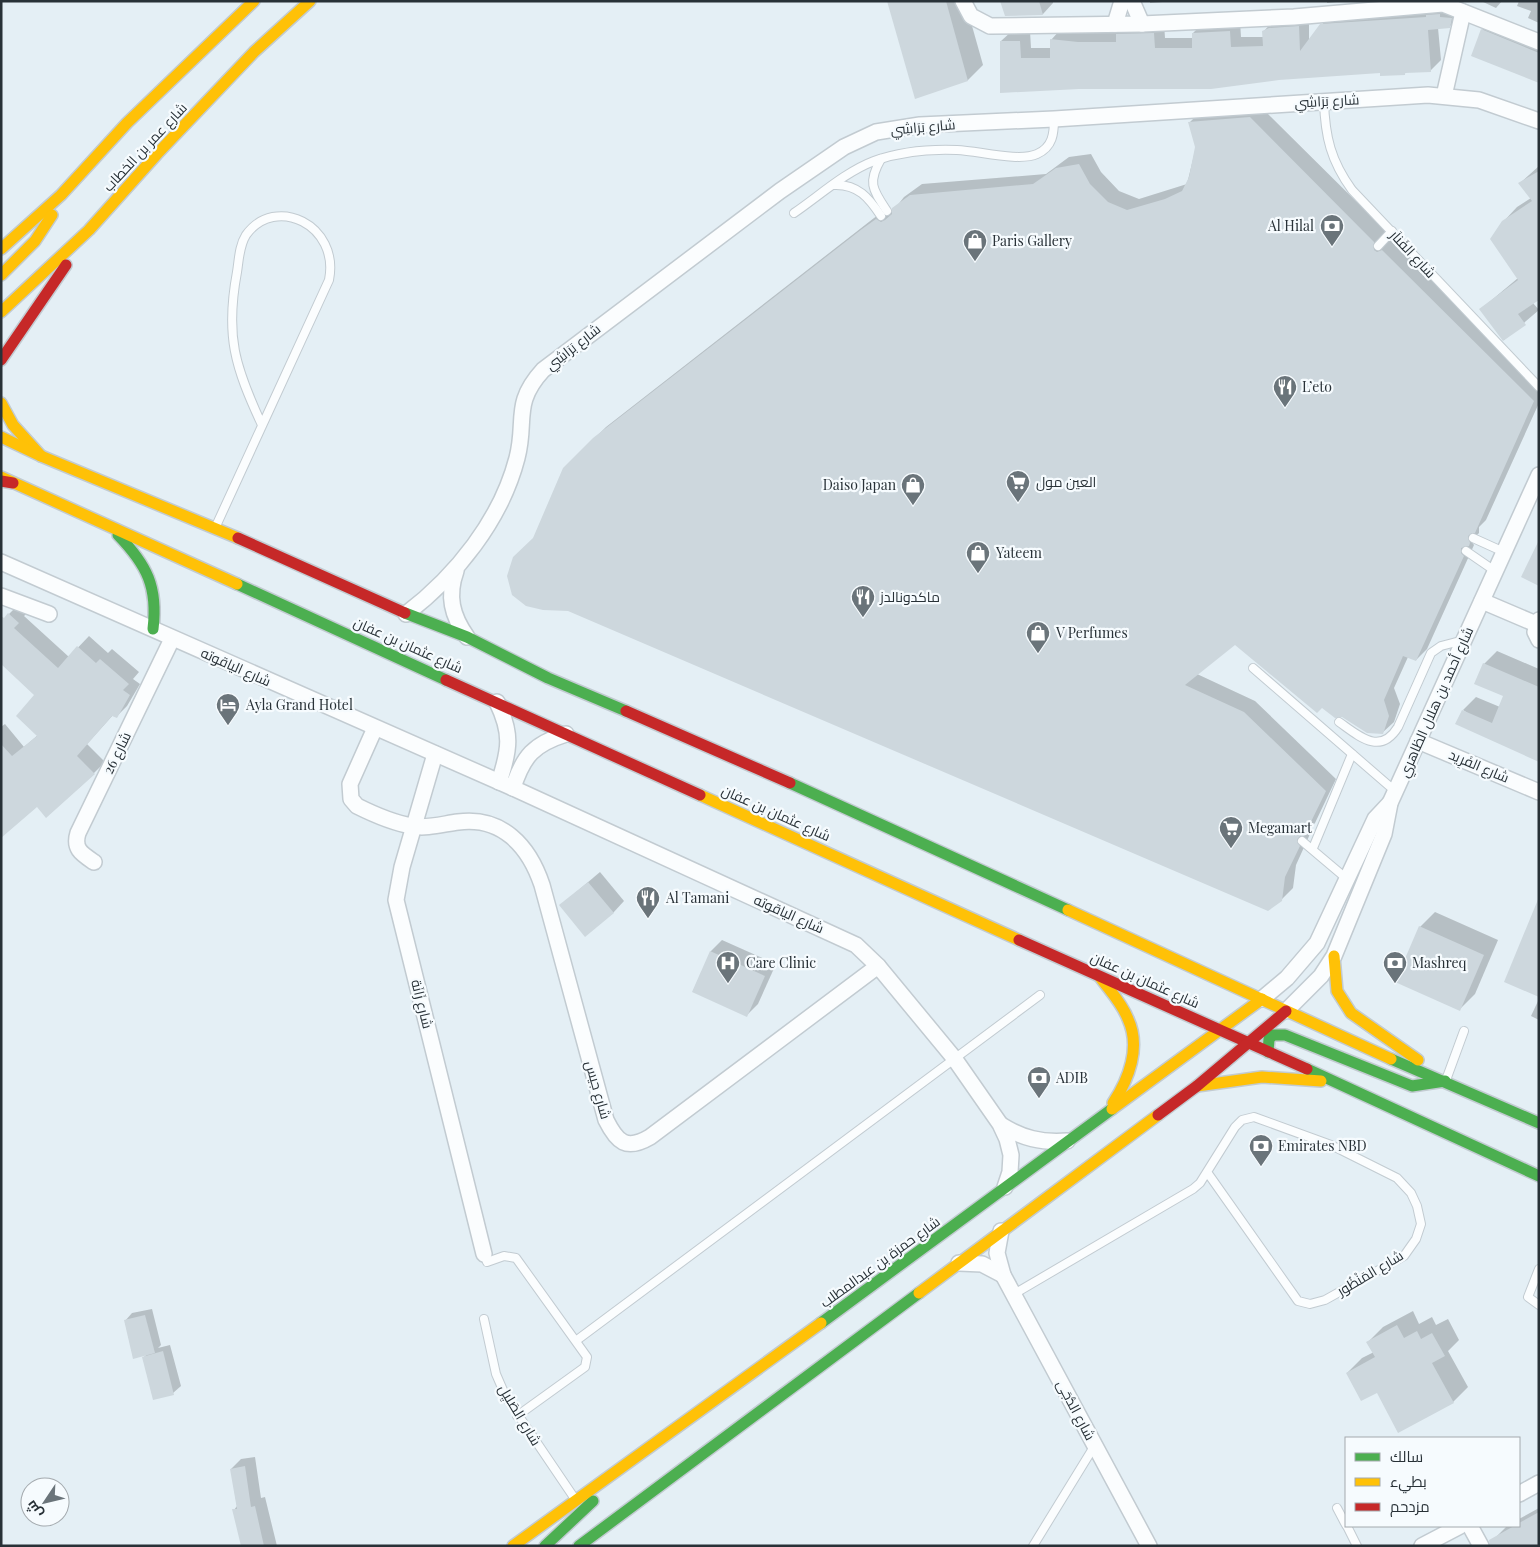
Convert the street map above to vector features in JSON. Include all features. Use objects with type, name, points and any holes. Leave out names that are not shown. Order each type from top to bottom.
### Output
[{"type":"main road","name":"شارع عمر بن الخطاب","points":[[1,249],[61,195],[127,123],[254,1]]},
{"type":"main road","name":"شارع عمر بن الخطاب","points":[[1,312],[89,230],[228,79],[310,1]]},
{"type":"main road","points":[[1,275],[35,241],[49,222],[61,195]]},
{"type":"main road","points":[[1,360],[89,230]]},
{"type":"main road","points":[[1,402],[6,415],[18,432],[41,456]]},
{"type":"main road","name":"شارع عثمان بن عفان","points":[[1,437],[41,456],[215,527],[406,614],[467,637],[548,678],[714,748],[1286,1011],[1539,1123]]},
{"type":"main road","name":"شارع عثمان بن عفان","points":[[5,480],[1100,977],[1220,1029],[1248,1044],[1338,1083],[1539,1176]]},
{"type":"main road","points":[[109,526],[142,561],[151,579],[155,596],[152,629]]},
{"type":"main road","points":[[1334,956],[1337,991],[1351,1013],[1445,1081]]},
{"type":"main road","points":[[1100,977],[1123,1010],[1131,1026],[1132,1050],[1128,1076],[1121,1093],[1108,1111]]},
{"type":"main road","name":"شارع حمزة بن عبدالمطلب","points":[[513,1546],[1262,999]]},
{"type":"main road","points":[[579,1546],[1197,1086],[1286,1011]]},
{"type":"main road","points":[[1268,1052],[1269,1040],[1272,1035],[1278,1034],[1412,1086],[1445,1081]]},
{"type":"main road","points":[[1197,1086],[1262,1077],[1338,1083]]},
{"type":"main road","points":[[545,1546],[583,1512],[631,1461]]},
{"type":"street","points":[[963,1],[971,16],[990,26],[1142,24],[1294,17],[1443,3],[1539,42]]},
{"type":"street","points":[[1115,24],[1122,1]]},
{"type":"street","points":[[1132,1],[1142,24]]},
{"type":"street","points":[[1293,1],[1294,17]]},
{"type":"street","points":[[1444,96],[1463,12]]},
{"type":"street","name":"شارع بَرَاشِي","points":[[406,614],[456,570],[494,515],[512,473],[521,439],[520,414],[523,401],[530,384],[543,370],[780,192],[844,147],[860,139],[894,128],[920,125],[1054,119],[1324,101],[1444,96],[1479,100],[1539,120]]},
{"type":"street","name":"شارع أحمد بن هلال الظاهري","points":[[1262,999],[1287,978],[1317,943],[1376,819],[1392,797],[1539,475]]},
{"type":"street","name":"شارع الياقوته","points":[[1,562],[506,785],[669,861],[846,940],[878,966],[954,1058],[1000,1124],[1007,1139],[1011,1155],[1010,1172],[1006,1187]]},
{"type":"street","name":"شارع بَرَاشِي","points":[[456,570],[450,598],[458,625],[467,637]]},
{"type":"street","points":[[1,596],[49,614]]},
{"type":"street","points":[[1482,601],[1537,622],[1535,632],[1539,640]]},
{"type":"street","name":"شارع 26","points":[[94,862],[78,849],[76,844],[78,833],[172,639]]},
{"type":"street","points":[[496,702],[504,718],[508,736],[506,785]]},
{"type":"street","points":[[375,728],[350,784],[351,799],[357,806],[365,810],[413,827]]},
{"type":"street","points":[[506,785],[535,748],[549,739],[566,734]]},
{"type":"street","name":"شارع الفَرِيد","points":[[1418,741],[1539,792]]},
{"type":"street","name":"شارع زَانَة","points":[[435,754],[399,878],[396,900],[484,1254]]},
{"type":"street","name":"شارع أحمد بن هلال الظاهري","points":[[1286,1011],[1321,976],[1334,956],[1384,834],[1392,797]]},
{"type":"street","name":"شارع جيس","points":[[413,827],[460,821],[482,822],[502,828],[519,842],[529,855],[542,885],[606,1120],[616,1138],[624,1143],[634,1145],[650,1137],[878,966]]},
{"type":"street","name":"شارع الياقوته","points":[[1000,1124],[1015,1134],[1032,1140],[1067,1141]]},
{"type":"street","name":"شارع الدُّجَى","points":[[1001,1231],[997,1253],[1002,1276],[1014,1294],[1149,1546]]},
{"type":"street","name":"شارع الدُّجَى","points":[[959,1263],[982,1264],[1002,1276]]},
{"type":"street","points":[[1520,1493],[1539,1483]]},
{"type":"street","points":[[1422,1546],[1458,1527]]},
{"type":"street","points":[[1471,1527],[1481,1546]]},
{"type":"lane","name":"شارع الفَناَر","points":[[1324,101],[1324,128],[1331,152],[1352,190],[1539,387]]},
{"type":"lane","points":[[794,213],[853,172],[881,160],[942,150],[1032,156],[1046,148],[1054,137],[1054,119]]},
{"type":"lane","points":[[834,185],[849,186],[862,192],[884,213],[873,185],[875,170],[881,160]]},
{"type":"lane","points":[[215,527],[329,280],[331,259],[323,238],[307,224],[286,217],[264,221],[247,234],[242,244],[232,300],[231,321],[236,363],[242,383],[262,425]]},
{"type":"lane","points":[[1378,246],[1392,232]]},
{"type":"lane","points":[[1472,538],[1504,552]]},
{"type":"lane","points":[[1466,551],[1495,571]]},
{"type":"lane","points":[[1339,722],[1367,741],[1380,742],[1391,737],[1398,727],[1431,653],[1440,646],[1464,640]]},
{"type":"lane","points":[[1253,668],[1352,754],[1392,797]]},
{"type":"lane","points":[[1313,848],[1352,754]]},
{"type":"lane","points":[[1302,841],[1313,848],[1347,879]]},
{"type":"lane","points":[[577,1340],[1040,995]]},
{"type":"lane","points":[[1445,1081],[1464,1030]]},
{"type":"lane","name":"شارع المَنْظُور","points":[[1014,1294],[1186,1194],[1200,1183],[1235,1127],[1242,1120],[1254,1117],[1330,1145],[1396,1178],[1411,1193],[1421,1224],[1416,1239],[1404,1256],[1325,1300],[1310,1304],[1298,1301],[1207,1172]]},
{"type":"lane","points":[[484,1254],[487,1262],[504,1256],[516,1258],[577,1340],[587,1357],[585,1367],[517,1416]]},
{"type":"lane","points":[[1539,1269],[1528,1297],[1539,1304]]},
{"type":"lane","name":"شارع الصَليِل","points":[[484,1320],[496,1374],[517,1416],[576,1501]]},
{"type":"lane","points":[[1033,1546],[1095,1445]]},
{"type":"lane","points":[[1337,1508],[1345,1523]]},
{"type":"lane","points":[[1347,1527],[1357,1546]]},
{"type":"building","points":[[887,1],[946,1],[968,81],[915,99]]},
{"type":"building","points":[[1000,1],[1039,1],[1043,15],[1005,16]]},
{"type":"building","points":[[1440,14],[1440,17],[1452,18],[1450,28],[1428,30],[1431,72],[1380,76],[1380,73],[1279,80],[1211,89],[1079,89],[1000,93],[1000,41],[1020,41],[1021,58],[1050,58],[1050,39],[1078,42],[1116,42],[1116,34],[1154,33],[1155,48],[1192,48],[1192,33],[1230,31],[1231,47],[1263,46],[1262,31],[1269,28],[1299,26],[1300,51],[1320,24],[1426,17],[1426,15]]},
{"type":"building","points":[[1481,29],[1539,53],[1539,83],[1471,56]]},
{"type":"building","name":"العين مول","points":[[1250,117],[1374,242],[1374,250],[1377,252],[1382,250],[1534,401],[1475,533],[1468,536],[1469,546],[1461,548],[1461,553],[1464,556],[1416,661],[1403,656],[1384,700],[1389,716],[1383,734],[1367,733],[1342,717],[1335,718],[1322,708],[1317,713],[1235,645],[1185,685],[1244,712],[1326,791],[1304,836],[1300,836],[1297,840],[1300,846],[1285,877],[1282,901],[1268,911],[568,611],[543,610],[526,606],[512,595],[507,576],[513,557],[533,538],[563,468],[593,438],[862,229],[876,219],[881,222],[885,220],[892,214],[892,208],[910,195],[1033,184],[1056,168],[1079,164],[1090,184],[1108,202],[1127,210],[1165,199],[1182,191],[1189,177],[1195,147],[1188,122]]},
{"type":"building","points":[[1539,171],[1539,300],[1518,314],[1526,325],[1503,341],[1479,309],[1518,280],[1490,239],[1502,221],[1532,201],[1518,183]]},
{"type":"building","points":[[1539,540],[1539,586],[1521,577]]},
{"type":"building","points":[[8,613],[19,623],[14,628],[58,668],[77,646],[96,663],[100,659],[129,684],[123,690],[130,695],[117,718],[112,716],[77,756],[95,774],[46,818],[37,807],[1,838],[1,744],[12,756],[37,736],[16,716],[34,695],[1,664],[1,616],[4,618]]},
{"type":"building","points":[[1483,663],[1539,687],[1539,762],[1455,724],[1462,710],[1492,723],[1503,696],[1474,684]]},
{"type":"building","points":[[588,882],[614,913],[585,937],[559,905]]},
{"type":"building","points":[[1539,897],[1539,997],[1504,982]]},
{"type":"building","points":[[1419,926],[1484,955],[1460,1011],[1395,982]]},
{"type":"building","name":"Care Clinic","points":[[710,951],[765,976],[747,1017],[692,992]]},
{"type":"building","points":[[145,1315],[155,1353],[133,1359],[124,1320]]},
{"type":"building","points":[[1397,1325],[1404,1338],[1417,1331],[1421,1339],[1432,1333],[1445,1356],[1432,1363],[1454,1403],[1398,1433],[1377,1393],[1361,1401],[1346,1373],[1375,1357],[1366,1342]]},
{"type":"building","points":[[163,1351],[174,1395],[153,1400],[142,1357]]},
{"type":"building","points":[[245,1466],[251,1507],[255,1506],[264,1546],[241,1546],[232,1509],[237,1509],[230,1469]]},
{"type":"building","points":[[1539,1512],[1539,1546],[1490,1546],[1489,1540],[1512,1527],[1520,1527],[1520,1522]]},
{"type":"traffic: fast","points":[[118,535],[136,556],[148,578],[154,601],[153,629]]},
{"type":"traffic: fast","points":[[237,584],[446,680]]},
{"type":"traffic: fast","points":[[405,613],[467,637],[548,678],[626,711]]},
{"type":"traffic: fast","points":[[790,783],[1068,910]]},
{"type":"traffic: fast","points":[[1268,1052],[1269,1039],[1273,1035],[1285,1035],[1412,1086],[1445,1081]]},
{"type":"traffic: fast","points":[[1391,1059],[1539,1123]]},
{"type":"traffic: fast","points":[[1307,1069],[1539,1176]]},
{"type":"traffic: fast","points":[[821,1323],[1112,1109]]},
{"type":"traffic: fast","points":[[579,1546],[919,1293]]},
{"type":"traffic: fast","points":[[545,1546],[593,1501]]},
{"type":"traffic: slow","points":[[1,249],[61,195],[127,123],[254,1]]},
{"type":"traffic: slow","points":[[1,312],[89,230],[157,154],[254,52],[310,1]]},
{"type":"traffic: slow","points":[[1,275],[35,241],[52,215]]},
{"type":"traffic: slow","points":[[1,403],[13,425],[41,456]]},
{"type":"traffic: slow","points":[[1,437],[41,456],[238,538]]},
{"type":"traffic: slow","points":[[1,477],[237,584]]},
{"type":"traffic: slow","points":[[700,795],[1019,940]]},
{"type":"traffic: slow","points":[[1068,910],[1391,1059]]},
{"type":"traffic: slow","points":[[1334,956],[1337,991],[1351,1013],[1418,1060]]},
{"type":"traffic: slow","points":[[1100,977],[1119,1002],[1132,1030],[1133,1052],[1131,1062],[1124,1084],[1113,1103]]},
{"type":"traffic: slow","points":[[1112,1109],[1262,999]]},
{"type":"traffic: slow","points":[[1197,1086],[1262,1077],[1321,1081]]},
{"type":"traffic: slow","points":[[919,1293],[1158,1115]]},
{"type":"traffic: slow","points":[[513,1546],[821,1323]]},
{"type":"traffic: jam","points":[[1,360],[66,265]]},
{"type":"traffic: jam","points":[[1,481],[13,483]]},
{"type":"traffic: jam","points":[[238,538],[405,613]]},
{"type":"traffic: jam","points":[[446,680],[700,795]]},
{"type":"traffic: jam","points":[[626,711],[790,783]]},
{"type":"traffic: jam","points":[[1019,940],[1307,1069]]},
{"type":"traffic: jam","points":[[1158,1115],[1197,1086],[1286,1011]]},
{"type":"place","name":"Al Hilal","points":[[1332,247]]},
{"type":"place","name":"Paris Gallery","points":[[975,262]]},
{"type":"place","name":"L’eto","points":[[1285,408]]},
{"type":"place","name":"العين مول","points":[[1018,503]]},
{"type":"place","name":"Daiso Japan","points":[[913,506]]},
{"type":"place","name":"Yateem","points":[[978,574]]},
{"type":"place","name":"ماكدونالدز","points":[[863,618]]},
{"type":"place","name":"V Perfumes","points":[[1038,654]]},
{"type":"place","name":"Ayla Grand Hotel","points":[[228,726]]},
{"type":"place","name":"Megamart","points":[[1231,849]]},
{"type":"place","name":"Al Tamani","points":[[648,919]]},
{"type":"place","name":"Care Clinic","points":[[728,984]]},
{"type":"place","name":"Mashreq","points":[[1395,984]]},
{"type":"place","name":"ADIB","points":[[1039,1099]]},
{"type":"place","name":"Emirates NBD","points":[[1261,1167]]}]
